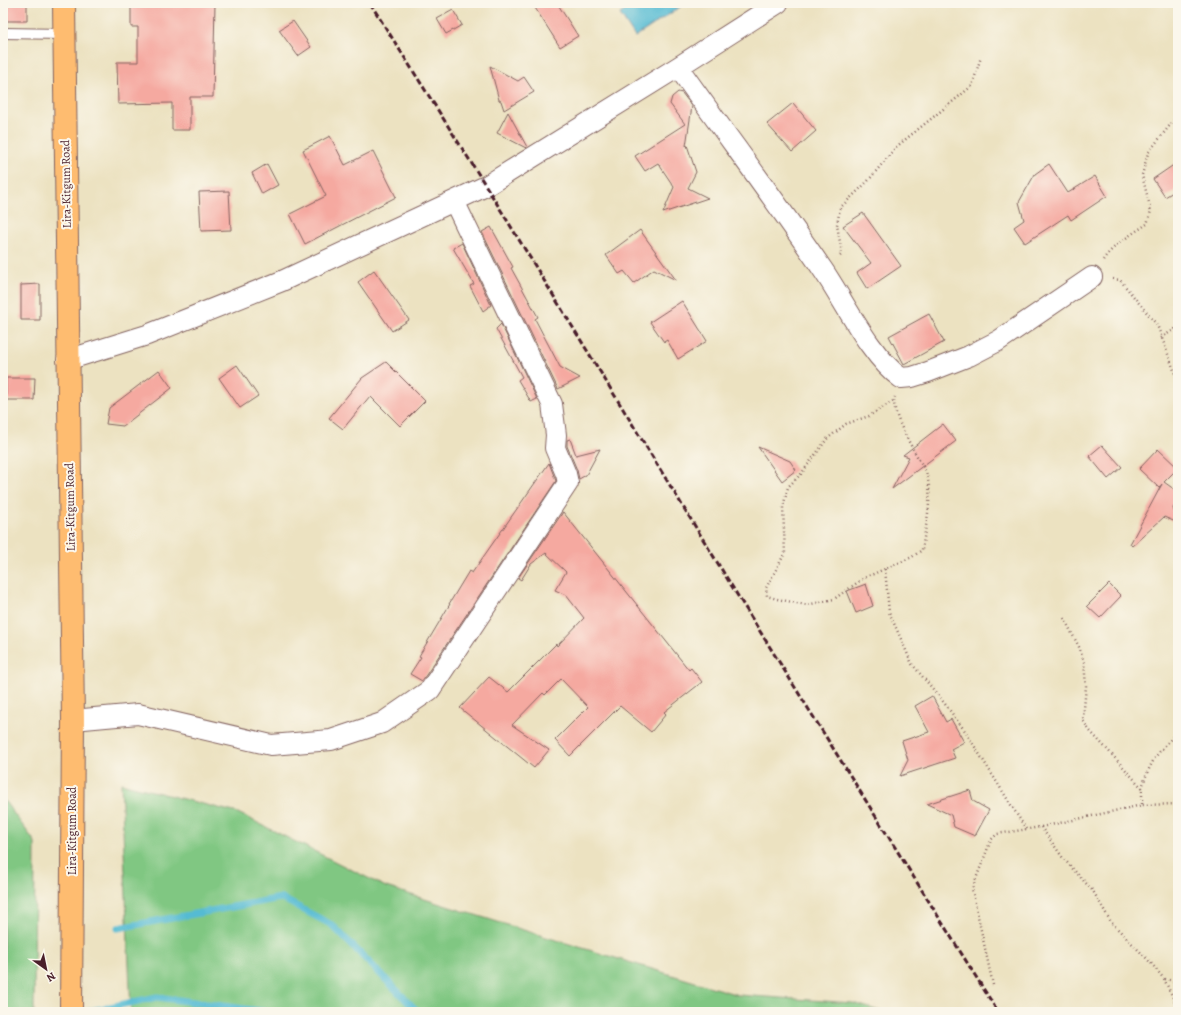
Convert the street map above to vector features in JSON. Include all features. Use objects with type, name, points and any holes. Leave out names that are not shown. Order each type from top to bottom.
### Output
[{"type":"main road","name":"Lira-Kitgum Road","points":[[64,3],[67,360],[73,720],[71,1012]]},
{"type":"street","points":[[67,360],[147,335],[275,284],[486,186],[778,3]]},
{"type":"street","points":[[678,67],[757,175],[824,271],[868,341],[889,368],[901,378],[912,377],[928,372],[969,356],[998,341],[1092,277]]},
{"type":"street","points":[[73,720],[138,714],[271,745],[331,740],[382,723],[430,690],[568,483],[566,474],[555,448],[556,435],[552,404],[454,202]]},
{"type":"lane","points":[[3,33],[64,34]]},
{"type":"path","points":[[824,271],[841,255],[837,225],[840,208],[868,181],[896,147],[972,86],[981,58]]},
{"type":"path","points":[[1178,115],[1148,153],[1142,175],[1152,210],[1147,224],[1128,236],[1106,255],[1092,277],[1120,280],[1157,325],[1174,373],[1178,378]]},
{"type":"path","points":[[1161,338],[1178,327]]},
{"type":"path","points":[[893,401],[869,416],[846,424],[827,439],[801,474],[788,487],[783,507],[785,554],[766,588],[767,596],[807,605],[834,599],[864,578],[912,557],[922,550],[930,498],[926,472],[898,420],[893,401],[901,378]]},
{"type":"path","points":[[885,569],[889,612],[912,664],[965,731],[1026,829]]},
{"type":"path","points":[[1064,618],[1079,647],[1084,662],[1086,686],[1083,720],[1089,730],[1142,788]]},
{"type":"path","points":[[1142,805],[1142,788],[1146,775],[1152,763],[1172,739],[1178,729]]},
{"type":"path","points":[[993,985],[972,889],[991,840],[997,834],[1041,827],[1142,805],[1178,804]]},
{"type":"path","points":[[1041,827],[1063,858],[1093,891],[1111,922],[1151,962],[1164,978],[1178,1008]]},
{"type":"path","points":[[1164,978],[1178,982]]},
{"type":"green space","points":[[121,783],[238,813],[386,887],[738,995],[853,1003],[883,1012],[131,1012]]},
{"type":"green space","points":[[3,799],[35,842],[34,1012],[3,1012]]},
{"type":"water","points":[[636,3],[686,3],[635,37],[620,14]]},
{"type":"building","points":[[3,3],[27,3],[27,21],[3,21]]},
{"type":"building","points":[[131,3],[215,3],[213,97],[190,97],[190,130],[172,130],[172,103],[118,104],[117,62],[138,62],[138,27],[131,27]]},
{"type":"building","points":[[532,3],[557,3],[578,36],[560,47]]},
{"type":"building","points":[[453,10],[462,25],[446,34],[437,19]]},
{"type":"building","points":[[293,21],[311,47],[298,56],[279,30]]},
{"type":"building","points":[[490,66],[518,81],[524,77],[534,92],[504,110],[501,101],[499,100]]},
{"type":"building","points":[[678,92],[682,93],[692,106],[686,146],[687,145],[696,172],[688,188],[708,198],[663,213],[674,187],[658,163],[645,171],[635,156],[685,124],[670,104],[672,97]]},
{"type":"building","points":[[793,103],[816,131],[792,152],[767,124]]},
{"type":"building","points":[[508,112],[527,147],[526,148],[497,133]]},
{"type":"building","points":[[330,136],[345,165],[373,151],[396,197],[305,244],[290,214],[326,196],[303,150]]},
{"type":"building","points":[[1178,162],[1178,189],[1165,197],[1153,179]]},
{"type":"building","points":[[267,164],[278,185],[262,194],[252,173]]},
{"type":"building","points":[[1049,164],[1068,193],[1095,176],[1107,196],[1071,220],[1068,215],[1025,243],[1014,227],[1024,220],[1019,202],[1035,174]]},
{"type":"building","points":[[229,191],[231,230],[201,231],[199,192]]},
{"type":"building","points":[[863,213],[901,266],[867,289],[857,273],[871,263],[843,226]]},
{"type":"building","points":[[491,227],[513,267],[511,268],[538,317],[535,319],[560,367],[580,378],[558,389],[482,232]]},
{"type":"building","points":[[640,230],[676,280],[654,269],[634,283],[624,271],[619,274],[606,255]]},
{"type":"building","points":[[462,243],[491,305],[483,311],[470,286],[474,284],[453,248]]},
{"type":"building","points":[[374,270],[409,320],[392,331],[358,282]]},
{"type":"building","points":[[40,284],[40,320],[21,320],[21,285]]},
{"type":"building","points":[[682,301],[707,341],[678,359],[667,340],[664,342],[650,322]]},
{"type":"building","points":[[929,314],[944,342],[904,364],[889,336]]},
{"type":"building","points":[[501,324],[537,399],[531,402],[518,380],[522,377],[496,329]]},
{"type":"building","points":[[386,362],[425,401],[400,426],[370,396],[343,429],[329,418],[362,378]]},
{"type":"building","points":[[237,365],[258,396],[240,408],[219,378]]},
{"type":"building","points":[[159,370],[172,388],[123,426],[106,424],[109,408]]},
{"type":"building","points":[[6,378],[35,378],[34,400],[6,400]]},
{"type":"building","points":[[943,424],[956,441],[892,489],[909,457],[903,455]]},
{"type":"building","points":[[570,439],[576,455],[600,449],[586,475],[579,479],[567,446],[567,440]]},
{"type":"building","points":[[1102,445],[1122,467],[1108,479],[1089,456]]},
{"type":"building","points":[[758,447],[790,461],[796,470],[782,481]]},
{"type":"building","points":[[1158,449],[1178,468],[1164,482],[1178,492],[1178,502],[1173,508],[1178,523],[1164,517],[1132,546],[1130,544],[1162,484],[1159,488],[1139,469]]},
{"type":"building","points":[[549,463],[556,481],[422,681],[410,674],[469,571],[472,573]]},
{"type":"building","points":[[563,512],[689,670],[691,668],[702,682],[664,712],[666,714],[651,732],[620,706],[570,756],[555,740],[588,707],[561,679],[545,695],[543,693],[512,725],[549,750],[534,768],[460,708],[489,677],[508,692],[556,644],[557,646],[584,618],[566,595],[555,590],[566,572],[546,553],[531,564],[521,580],[518,578]]},
{"type":"building","points":[[866,584],[873,606],[856,613],[847,591]]},
{"type":"building","points":[[1109,584],[1121,596],[1100,618],[1087,606]]},
{"type":"building","points":[[932,696],[946,722],[951,719],[964,742],[951,749],[955,758],[900,776],[908,760],[902,741],[929,732],[915,706]]},
{"type":"building","points":[[970,790],[973,801],[989,810],[975,836],[954,827],[951,815],[927,804]]},
{"type":"waterway","points":[[118,928],[281,898],[332,925],[418,1012]]},
{"type":"waterway","points":[[91,1011],[157,997],[267,1012]]},
{"type":"railway","points":[[370,3],[486,186],[741,601],[998,1012]]}]
